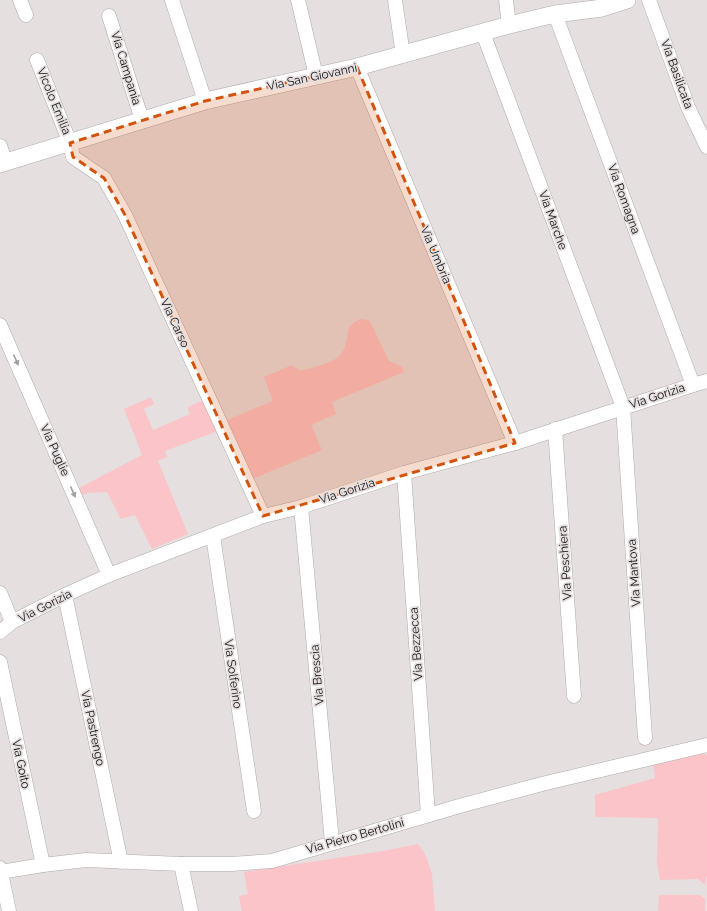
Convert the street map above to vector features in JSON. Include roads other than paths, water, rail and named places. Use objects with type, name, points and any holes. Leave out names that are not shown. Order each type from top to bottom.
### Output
[{"type":"street","points":[[20,0],[26,16]]},
{"type":"street","points":[[172,0],[205,101]]},
{"type":"street","points":[[298,0],[316,76]]},
{"type":"street","points":[[395,0],[403,55]]},
{"type":"street","points":[[506,0],[509,24]]},
{"type":"street","name":"Via San Giovanni","points":[[3,164],[205,101],[357,67],[509,24],[555,14],[602,8],[626,0]]},
{"type":"street","name":"Via Basilicata","points":[[649,0],[688,107],[707,146]]},
{"type":"street","name":"Via Romagna","points":[[555,14],[693,385]]},
{"type":"street","name":"Via Campania","points":[[109,16],[142,120]]},
{"type":"street","name":"Via Marche","points":[[483,32],[623,407]]},
{"type":"street","name":"Vicolo Emilia","points":[[37,60],[70,143]]},
{"type":"street","name":"Via Umbria","points":[[357,67],[515,442]]},
{"type":"street","name":"Via Carso","points":[[70,143],[73,157],[104,178],[125,215],[263,516]]},
{"type":"street","points":[[0,146],[3,164]]},
{"type":"street","name":"Via Puglie","points":[[0,325],[110,575]]},
{"type":"street","name":"Via Gorizia","points":[[0,632],[12,622],[65,595],[110,575],[263,516],[301,507],[404,473],[515,442],[707,381]]},
{"type":"street","name":"Via Mantova","points":[[623,407],[645,738]]},
{"type":"street","name":"Via Peschiera","points":[[555,429],[574,696]]},
{"type":"street","name":"Via Bezzecca","points":[[404,473],[428,815]]},
{"type":"street","name":"Via Brescia","points":[[301,507],[332,842]]},
{"type":"street","name":"Via Solferino","points":[[213,536],[254,811]]},
{"type":"street","points":[[0,593],[12,622]]},
{"type":"street","name":"Via Pastrengo","points":[[65,595],[121,862]]},
{"type":"street","name":"Via Goito","points":[[0,662],[43,865]]},
{"type":"street","name":"Via Pietro Bertolini","points":[[0,871],[86,860],[181,864],[232,864],[272,861],[332,842],[546,783],[706,747]]},
{"type":"street","points":[[181,864],[191,911]]},
{"type":"street","points":[[0,871],[9,911]]}]
